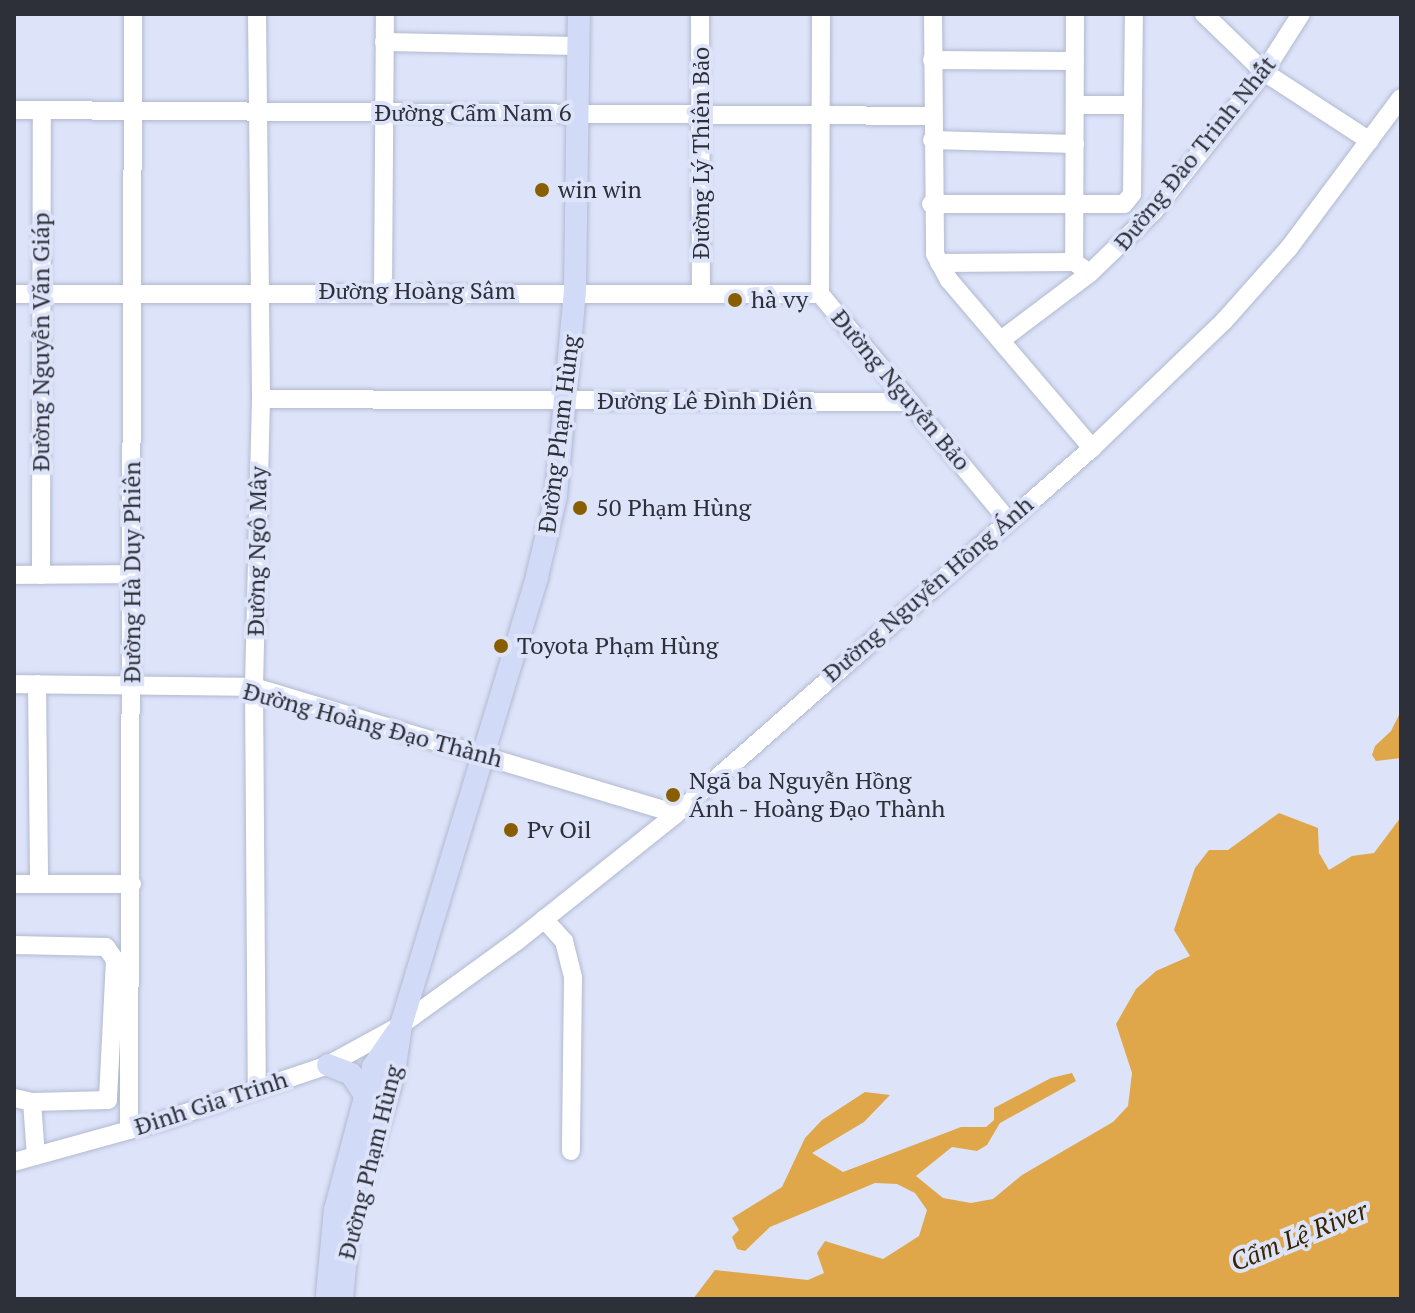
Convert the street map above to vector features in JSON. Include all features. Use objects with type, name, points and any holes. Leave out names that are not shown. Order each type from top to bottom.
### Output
[{"type":"main road","name":"Đường Phạm Hùng","points":[[342,1299],[349,1224],[394,1073],[401,1025],[547,537],[569,400],[575,290],[579,14]]},
{"type":"main road","name":"Đường Phạm Hùng","points":[[328,1299],[335,1210],[365,1095],[373,1067],[401,1025]]},
{"type":"main road","points":[[328,1065],[351,1074],[365,1095]]},
{"type":"street","name":"Đường Hà Duy Phiên","points":[[129,1130],[133,14]]},
{"type":"street","name":"Đường Ngô Mây","points":[[257,14],[257,293],[261,399],[254,687],[257,1089]]},
{"type":"street","points":[[383,291],[385,14]]},
{"type":"street","name":"Đường Lý Thiên Bảo","points":[[700,14],[701,291]]},
{"type":"street","name":"Đường Nguyễn Bảo","points":[[821,14],[820,294],[1007,519]]},
{"type":"street","points":[[933,14],[931,204],[939,263],[1092,448]]},
{"type":"street","points":[[939,263],[1082,268],[1075,205],[1075,14]]},
{"type":"street","points":[[931,204],[1124,204],[1132,194],[1134,14]]},
{"type":"street","points":[[1204,14],[1264,72],[1370,141]]},
{"type":"street","name":"Đường Đào Trinh Nhất","points":[[1001,340],[1082,268],[1153,212],[1264,72],[1301,14]]},
{"type":"street","points":[[384,42],[579,46]]},
{"type":"street","points":[[932,60],[1075,61]]},
{"type":"street","name":"Đường Nguyễn Hồng Ánh","points":[[401,1025],[544,919],[676,814],[1007,519],[1092,448],[1224,321],[1289,248],[1401,98]]},
{"type":"street","points":[[1075,105],[1133,105]]},
{"type":"street","name":"Đường Cẩm Nam 6","points":[[14,110],[932,116]]},
{"type":"street","name":"Đường Nguyễn Văn Giáp","points":[[41,575],[42,110]]},
{"type":"street","points":[[932,140],[1075,144]]},
{"type":"street","name":"Đường Hoàng Sâm","points":[[14,294],[575,290],[820,294]]},
{"type":"street","name":"Đường Lê Đình Diên","points":[[261,399],[910,402]]},
{"type":"street","points":[[14,575],[132,574]]},
{"type":"street","name":"Đường Hoàng Đạo Thành","points":[[14,684],[132,683],[254,687],[676,814]]},
{"type":"street","points":[[37,684],[39,884]]},
{"type":"street","points":[[14,884],[132,884]]},
{"type":"street","points":[[544,919],[564,941],[573,978],[571,1151]]},
{"type":"street","points":[[14,945],[97,946],[115,954],[108,1100],[23,1100],[36,1156]]},
{"type":"street","name":"Đinh Gia Trinh","points":[[14,1162],[129,1130],[328,1065],[401,1025]]},
{"type":"water","points":[[1401,711],[1401,758],[1376,761],[1372,755],[1375,746],[1391,731]]},
{"type":"water","name":"Cẩm Lệ River","points":[[1279,813],[1318,828],[1319,853],[1329,870],[1352,856],[1374,853],[1401,817],[1401,1299],[693,1299],[715,1270],[808,1280],[824,1273],[817,1253],[825,1241],[883,1259],[919,1236],[927,1210],[915,1193],[897,1184],[875,1183],[770,1227],[745,1251],[737,1249],[732,1237],[739,1230],[732,1218],[782,1187],[805,1138],[822,1120],[865,1092],[890,1095],[864,1122],[812,1153],[843,1172],[961,1127],[986,1127],[994,1120],[994,1108],[1051,1078],[1072,1073],[1076,1081],[1000,1123],[987,1145],[977,1151],[952,1147],[916,1176],[943,1198],[971,1203],[993,1199],[1022,1175],[1113,1122],[1128,1106],[1132,1073],[1116,1024],[1136,989],[1156,971],[1190,956],[1174,930],[1195,868],[1209,850],[1228,850]]},
{"type":"place","name":"win win","points":[[542,190]]},
{"type":"place","name":"hà vy","points":[[735,300]]},
{"type":"place","name":"50 Phạm Hùng","points":[[580,508]]},
{"type":"place","name":"Toyota Phạm Hùng","points":[[501,646]]},
{"type":"place","name":"Ngã ba Nguyễn Hồng Ánh - Hoàng Đạo Thành","points":[[673,795]]},
{"type":"place","name":"Pv Oil","points":[[511,830]]}]
